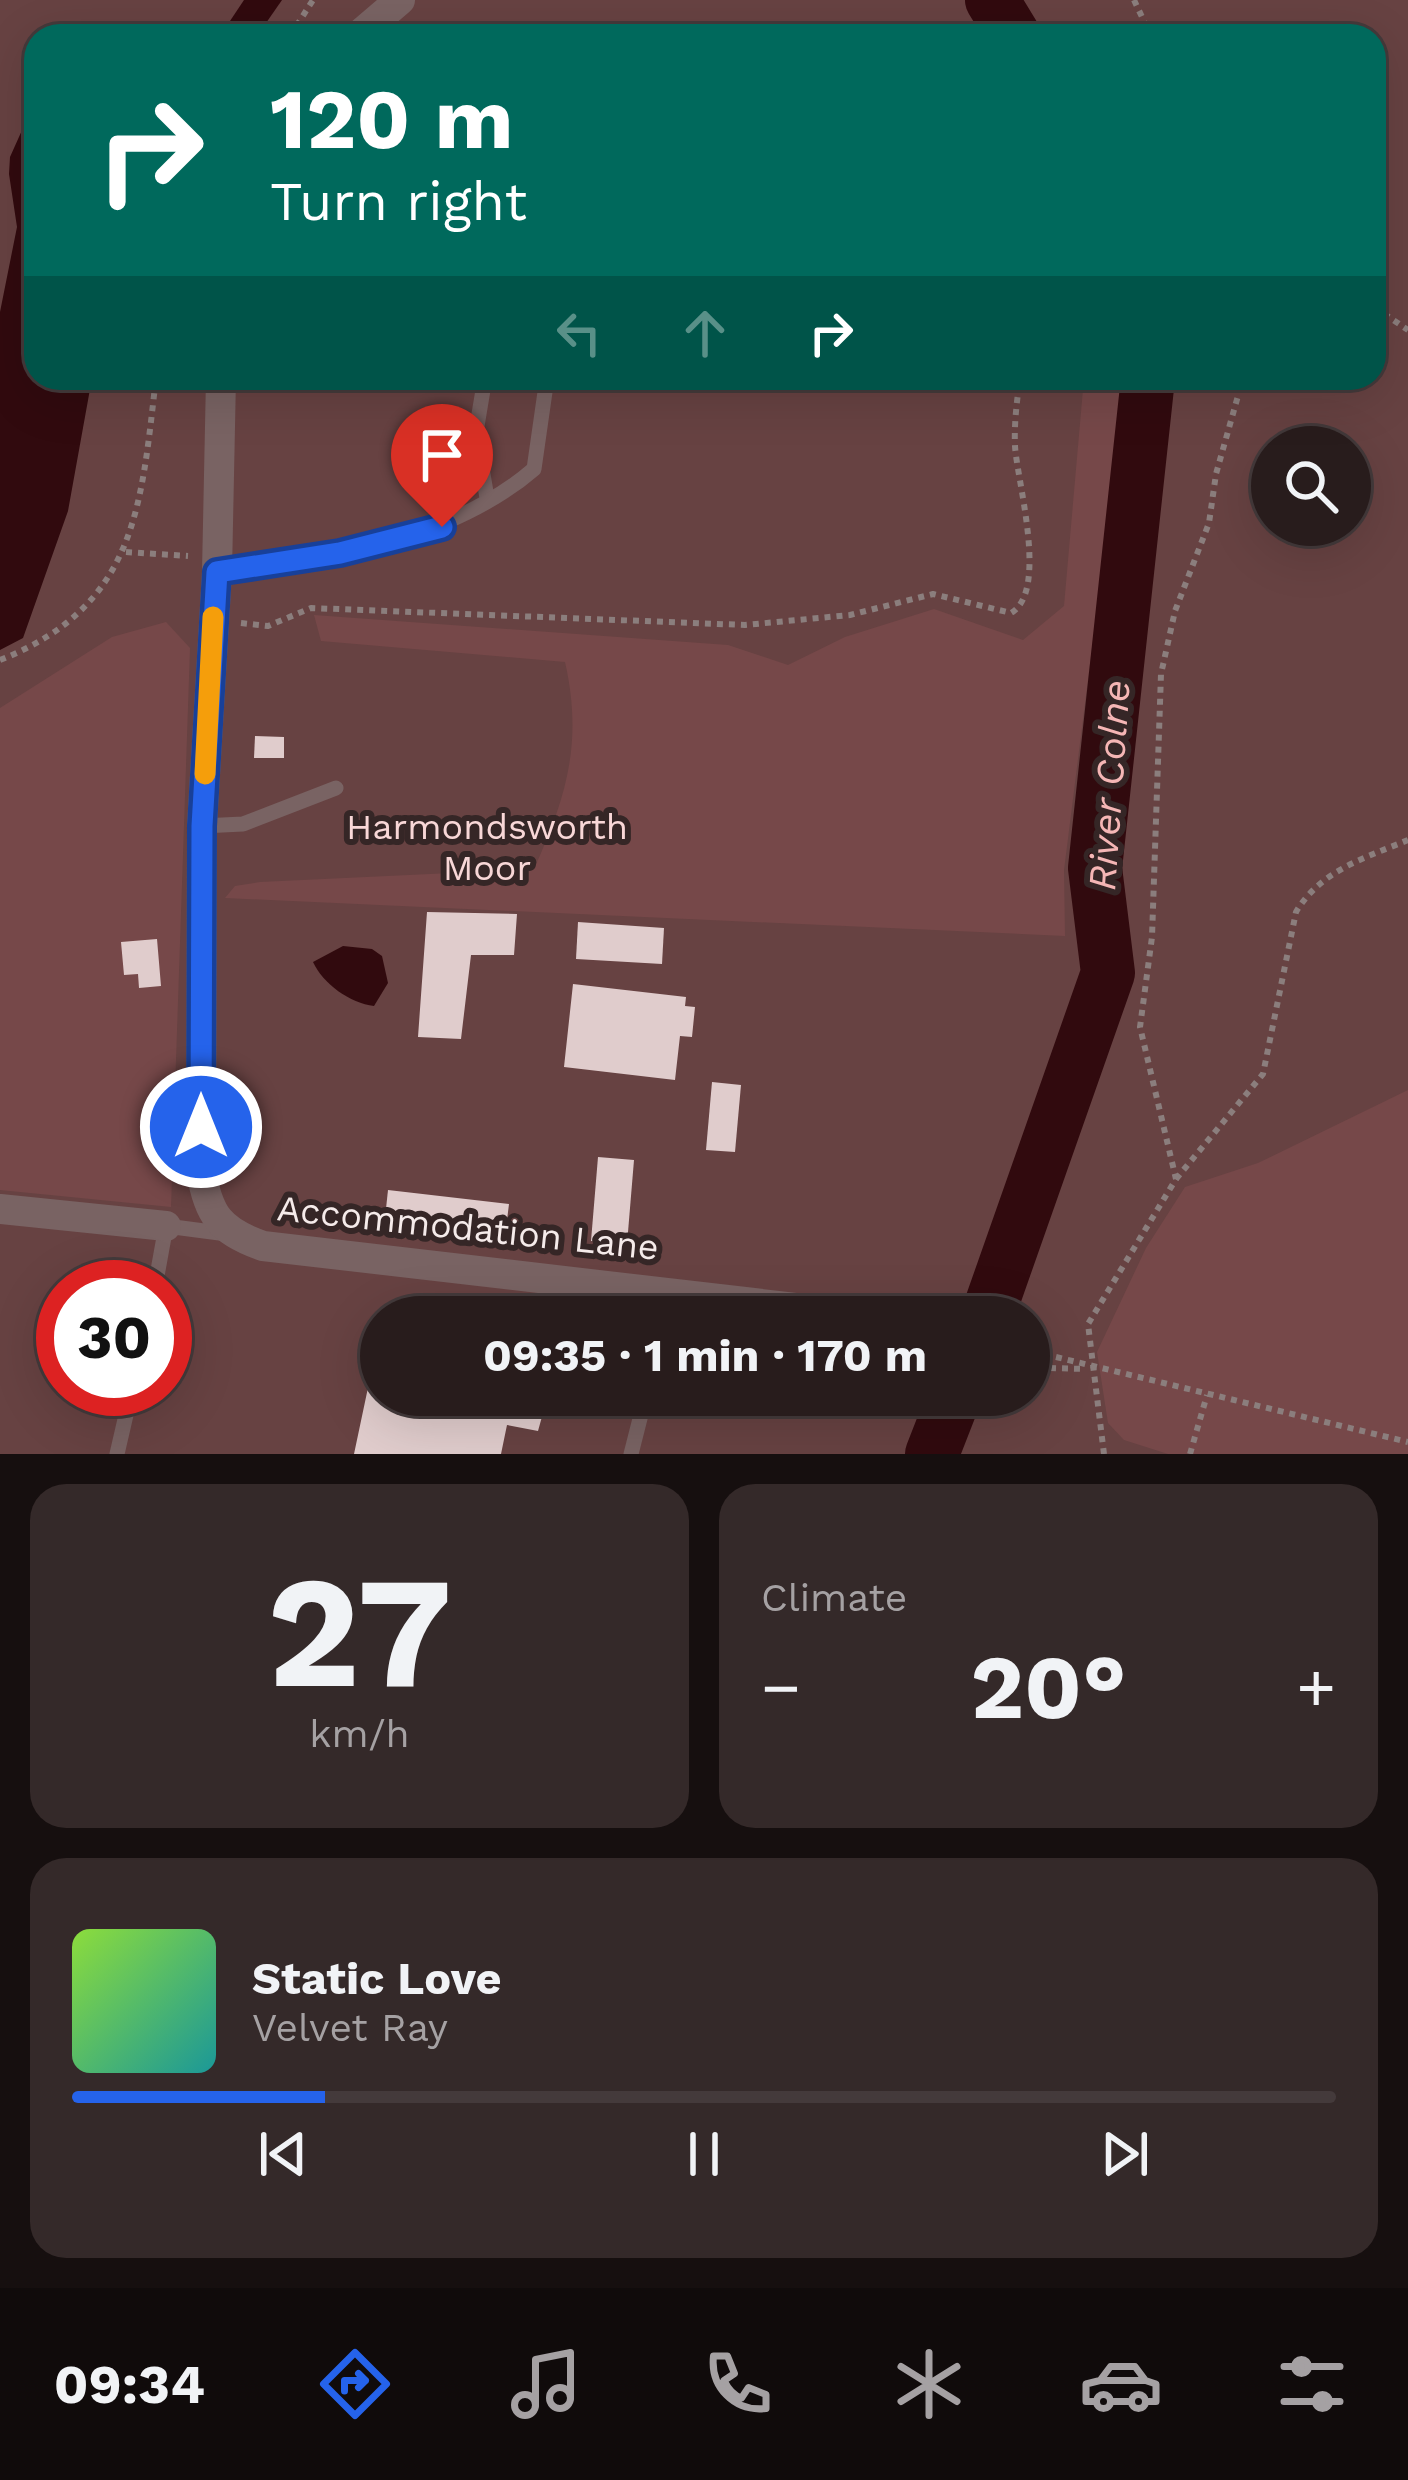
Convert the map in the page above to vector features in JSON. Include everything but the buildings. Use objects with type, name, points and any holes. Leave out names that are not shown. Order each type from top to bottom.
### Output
[{"type":"street","points":[[372,24],[400,0]]},
{"type":"street","name":"Accommodation Lane","points":[[220,390],[208,564],[213,620],[202,826],[201,1170],[212,1216],[233,1235],[263,1246],[609,1296]]},
{"type":"street","points":[[0,1209],[166,1226]]},
{"type":"lane","points":[[483,390],[476,432],[488,498]]},
{"type":"lane","points":[[208,564],[340,553],[442,527],[534,469],[545,390]]},
{"type":"lane","points":[[202,826],[243,824],[336,788]]},
{"type":"lane","points":[[160,1260],[166,1226],[233,1235]]},
{"type":"lane","points":[[117,1454],[126,1416]]},
{"type":"lane","points":[[631,1454],[641,1416]]},
{"type":"path","points":[[0,660],[31,648],[66,623],[126,552],[144,478],[155,390]]},
{"type":"path","points":[[213,620],[268,626],[311,608],[746,625],[850,615],[934,594],[1011,613],[1026,592],[1027,571],[1024,486],[1015,451],[1019,390]]},
{"type":"path","points":[[1176,1179],[1140,1028],[1152,937],[1161,674],[1175,611],[1208,523],[1240,390]]},
{"type":"path","points":[[126,552],[208,564]]},
{"type":"path","points":[[1104,1454],[1088,1324],[1176,1179],[1263,1074],[1281,1008],[1296,912],[1307,894],[1341,867],[1408,840]]},
{"type":"path","points":[[1050,1360],[1097,1370]]},
{"type":"path","points":[[1050,1360],[1408,1442]]},
{"type":"path","points":[[1190,1454],[1208,1395]]},
{"type":"green space","name":"Harmondsworth Moor","points":[[0,0],[1408,0],[1408,1454],[0,1454]]},
{"type":"shaded area","points":[[244,0],[282,0],[265,24],[228,24]]},
{"type":"shaded area","points":[[24,126],[24,390],[90,390],[68,511],[23,638],[0,650],[0,312],[17,227],[10,157]]},
{"type":"shaded area","points":[[1083,390],[1124,390],[1064,870],[1065,936],[225,898],[235,886],[260,882],[534,869],[563,792],[572,743],[565,662],[321,641],[314,615],[728,645],[788,665],[845,637],[934,609],[1023,640],[1064,606]]},
{"type":"shaded area","points":[[166,622],[190,648],[171,1207],[0,1190],[0,708],[112,637]]},
{"type":"shaded area","points":[[343,946],[372,949],[382,956],[388,983],[374,1006],[338,991],[313,962]]},
{"type":"shaded area","points":[[1408,1090],[1408,1454],[1168,1454],[1124,1440],[1108,1423],[1097,1352],[1146,1248],[1185,1187],[1258,1163]]},
{"type":"waterway","name":"River Colne","points":[[992,0],[1007,24]]},
{"type":"waterway","name":"River Colne","points":[[994,1296],[1108,973],[1095,868],[1147,390]]},
{"type":"waterway","name":"River Colne","points":[[932,1454],[947,1416]]},
{"type":"slow traffic","points":[[205,774],[213,617]]},
{"type":"route","points":[[201,1127],[202,826],[217,572],[340,553],[442,527]]}]
